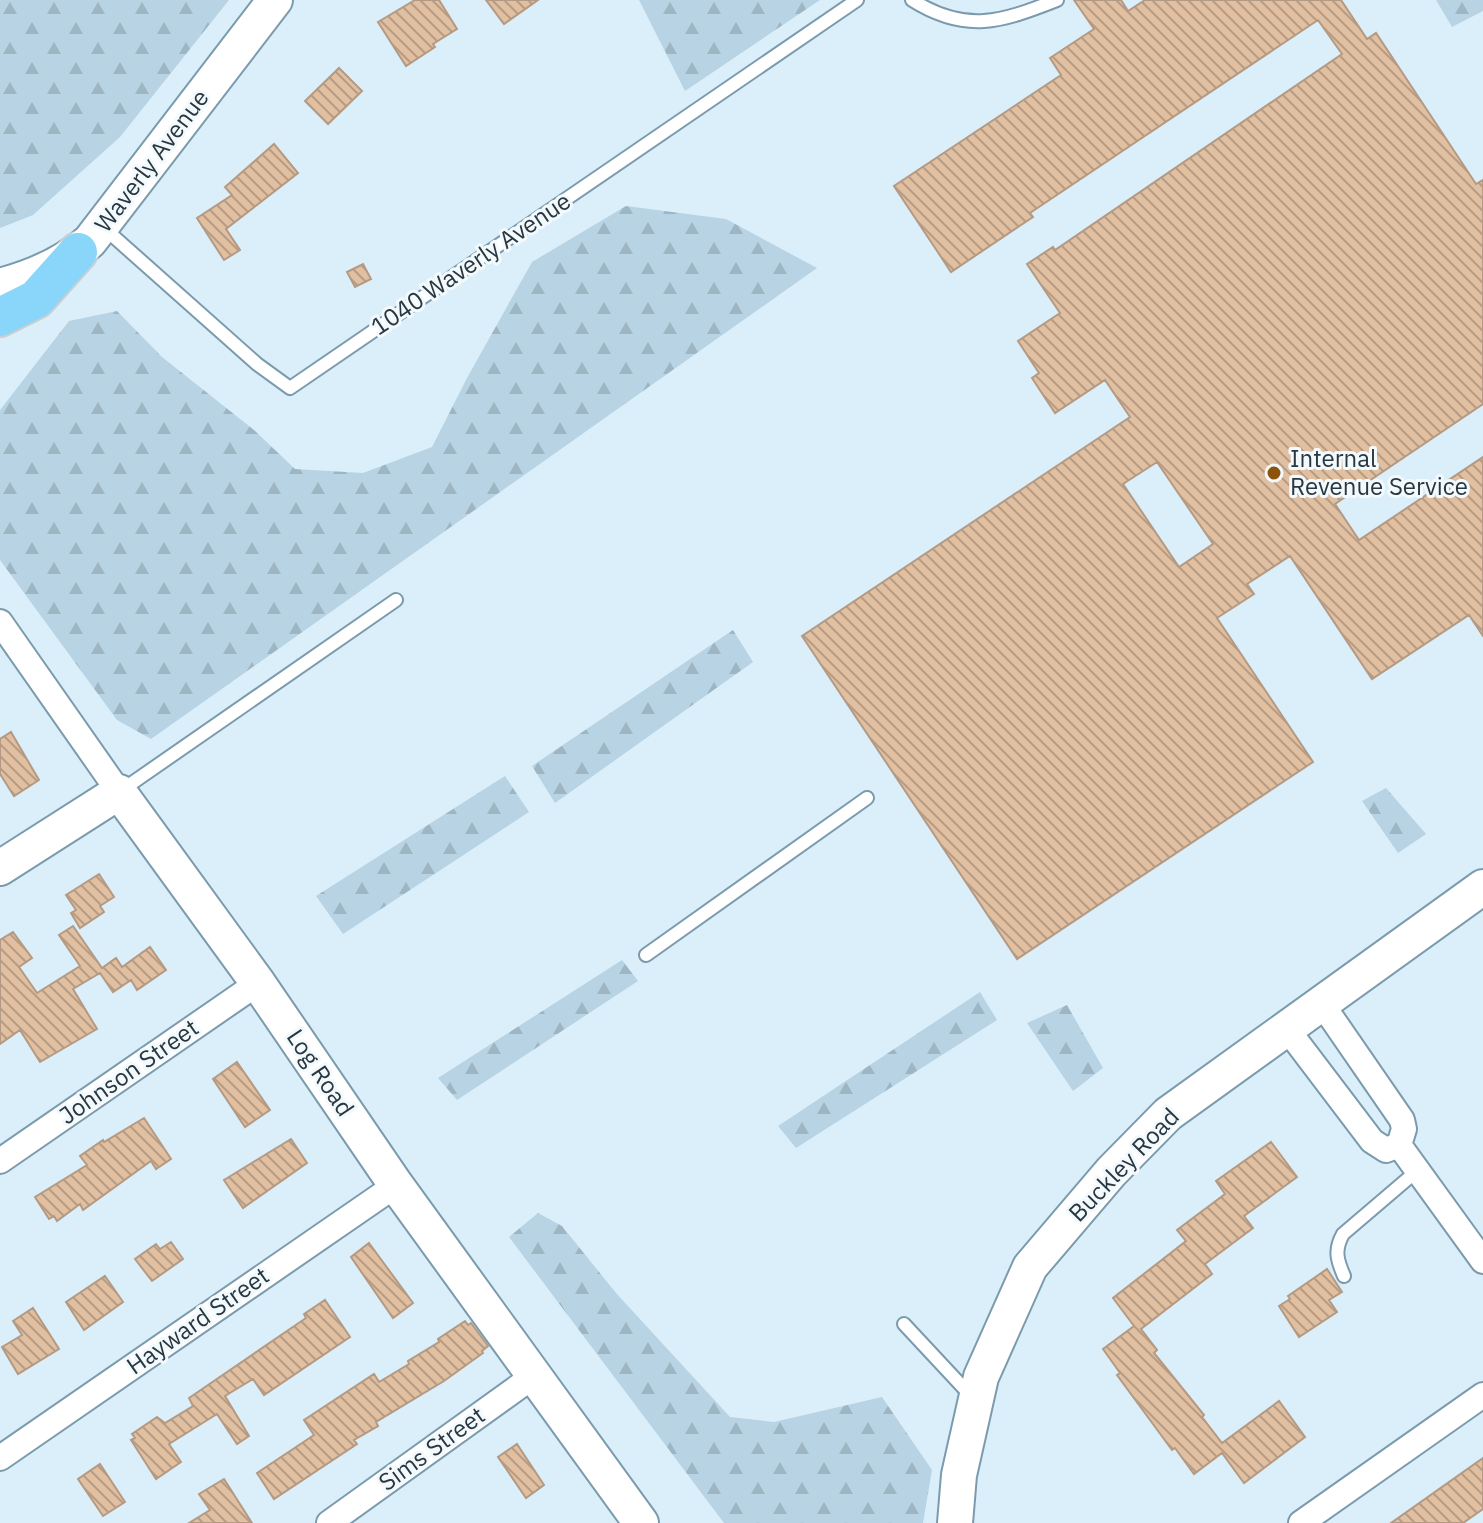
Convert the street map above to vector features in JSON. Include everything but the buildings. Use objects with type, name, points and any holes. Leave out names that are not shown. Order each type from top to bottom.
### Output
[{"type":"main road","points":[[0,317],[36,299],[90,239]]},
{"type":"street","name":"Waverly Avenue","points":[[0,286],[48,269],[90,239],[275,0]]},
{"type":"street","name":"Log Road","points":[[0,622],[258,983],[396,1185],[641,1523]]},
{"type":"street","points":[[0,868],[119,792]]},
{"type":"street","name":"Buckley Road","points":[[955,1523],[959,1475],[981,1377],[1030,1267],[1111,1172],[1168,1114],[1483,887]]},
{"type":"street","name":"Johnson Street","points":[[0,1161],[258,983]]},
{"type":"street","points":[[1322,1004],[1402,1120],[1404,1129],[1399,1145]]},
{"type":"street","points":[[1287,1029],[1372,1141],[1386,1150],[1399,1145]]},
{"type":"street","points":[[1399,1145],[1483,1261]]},
{"type":"street","name":"Hayward Street","points":[[0,1458],[396,1185]]},
{"type":"street","name":"Sims Street","points":[[329,1523],[535,1375]]},
{"type":"street","points":[[1301,1523],[1483,1395]]},
{"type":"lane","name":"1040 Waverly Avenue","points":[[90,239],[290,388],[857,0]]},
{"type":"lane","points":[[912,0],[943,17],[977,23],[1018,16],[1057,0]]},
{"type":"lane","points":[[119,792],[396,600]]},
{"type":"lane","points":[[646,955],[867,798]]},
{"type":"lane","points":[[1344,1276],[1337,1260],[1336,1246],[1343,1234],[1418,1170]]},
{"type":"lane","points":[[904,1324],[976,1401]]},
{"type":"green space","points":[[0,0],[229,0],[120,137],[33,215],[0,228]]},
{"type":"green space","points":[[639,0],[820,0],[685,91]]},
{"type":"green space","points":[[1436,0],[1483,0],[1483,11],[1452,27]]},
{"type":"green space","points":[[626,206],[726,219],[817,268],[151,739],[117,720],[0,560],[0,410],[69,321],[117,311],[162,357],[254,430],[295,469],[363,473],[432,447],[532,262]]},
{"type":"green space","points":[[733,630],[753,662],[555,803],[532,766]]},
{"type":"green space","points":[[505,776],[529,812],[343,934],[316,896]]},
{"type":"green space","points":[[1386,788],[1426,834],[1398,853],[1362,801]]},
{"type":"green space","points":[[622,960],[638,981],[457,1100],[438,1078]]},
{"type":"green space","points":[[980,992],[997,1020],[796,1148],[778,1126]]},
{"type":"green space","points":[[1067,1005],[1103,1068],[1073,1091],[1027,1023]]},
{"type":"green space","points":[[538,1213],[562,1226],[616,1293],[730,1417],[774,1422],[882,1397],[932,1470],[923,1523],[724,1523],[509,1237]]},
{"type":"place","name":"Internal Revenue Service","points":[[1274,473]]}]
